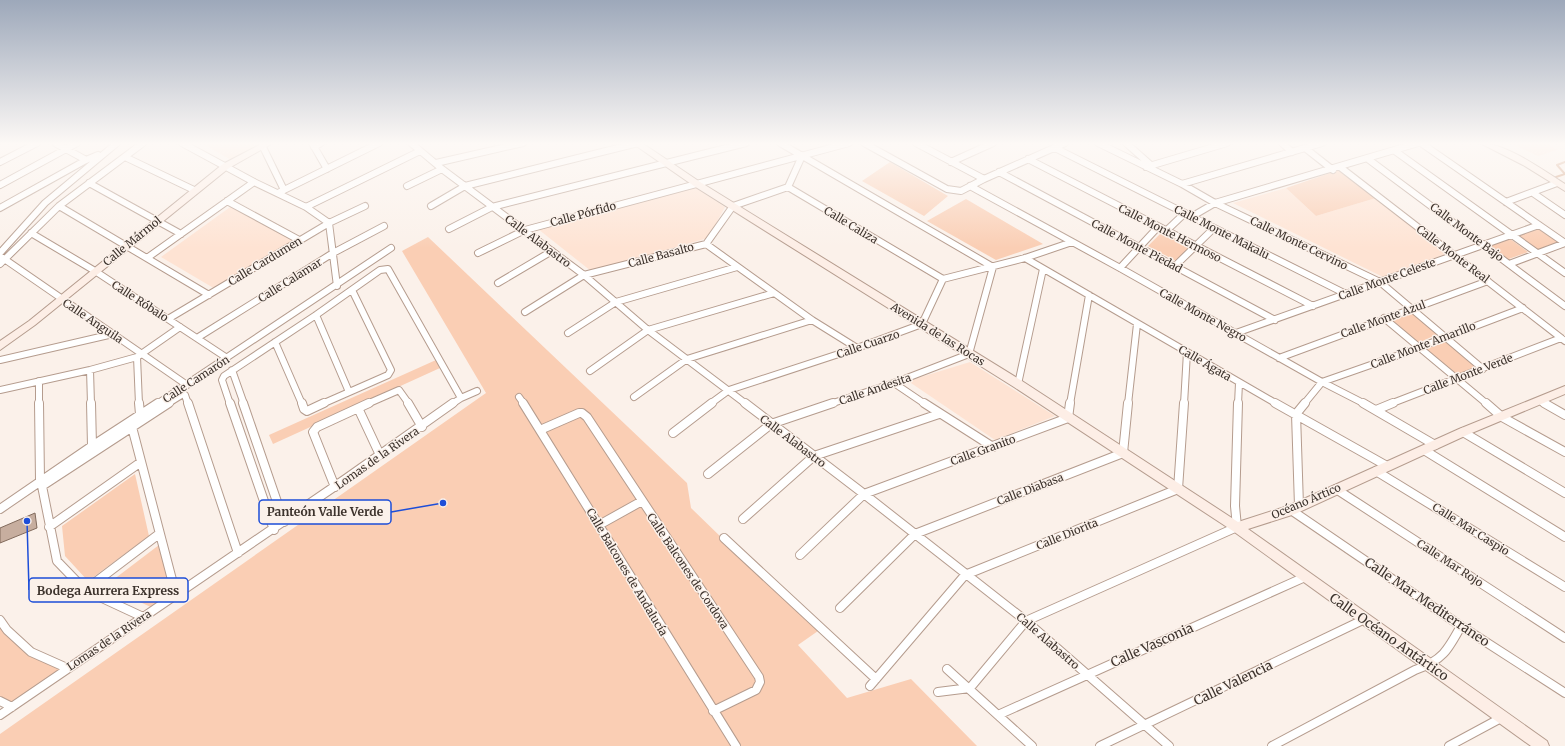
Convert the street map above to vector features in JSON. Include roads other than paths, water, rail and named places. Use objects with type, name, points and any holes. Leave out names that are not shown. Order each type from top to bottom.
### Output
[{"type":"street","points":[[0,185],[14,178]]},
{"type":"street","points":[[0,208],[54,178]]},
{"type":"street","points":[[0,253],[44,203],[75,178]]},
{"type":"street","points":[[1,260],[59,206],[96,178]]},
{"type":"street","points":[[169,178],[194,190]]},
{"type":"street","name":"Calle Mármol","points":[[0,346],[12,339],[210,178]]},
{"type":"street","points":[[247,178],[306,207],[329,223],[337,286]]},
{"type":"street","points":[[279,178],[284,190]]},
{"type":"street","points":[[278,193],[309,178]]},
{"type":"street","points":[[306,207],[365,178]]},
{"type":"street","points":[[407,186],[424,178]]},
{"type":"street","name":"Calle Alabastro","points":[[454,178],[584,275],[648,330],[729,390],[1026,621],[1086,675],[1170,746]]},
{"type":"street","points":[[431,206],[465,186],[498,178]]},
{"type":"street","points":[[449,229],[492,207],[608,178]]},
{"type":"street","name":"Avenida de las Rocas","points":[[688,178],[1018,384],[1237,527]]},
{"type":"street","name":"Calle Pórfido","points":[[478,253],[524,230],[720,178]]},
{"type":"street","points":[[733,206],[788,187],[792,178]]},
{"type":"street","points":[[839,178],[992,267]]},
{"type":"street","points":[[927,178],[953,192],[961,192],[984,179]]},
{"type":"street","name":"Calle Monte Piedad","points":[[1010,178],[1275,320]]},
{"type":"street","name":"Calle Monte Hermoso","points":[[1063,178],[1158,228],[1313,306]]},
{"type":"street","name":"Calle Monte Makalu","points":[[1115,178],[1346,294]]},
{"type":"street","name":"Calle Monte Cervino","points":[[1169,178],[1380,282],[1483,369]]},
{"type":"street","points":[[1182,184],[1203,178]]},
{"type":"street","points":[[1191,216],[1215,202],[1303,178]]},
{"type":"street","name":"Calle Monte Real","points":[[1354,178],[1563,340]]},
{"type":"street","name":"Calle Monte Bajo","points":[[1393,178],[1565,306]]},
{"type":"street","points":[[1432,178],[1565,273]]},
{"type":"street","points":[[1471,178],[1565,243]]},
{"type":"street","points":[[1549,178],[1565,188]]},
{"type":"street","points":[[147,258],[254,182]]},
{"type":"street","points":[[89,183],[181,234]]},
{"type":"street","points":[[1506,202],[1557,183]]},
{"type":"street","name":"Calle Monte Negro","points":[[970,186],[1120,268],[1322,382],[1376,410],[1435,445]]},
{"type":"street","name":"Calle Caliza","points":[[788,187],[943,279]]},
{"type":"street","points":[[1533,193],[1565,215]]},
{"type":"street","points":[[227,201],[300,240]]},
{"type":"street","points":[[59,206],[209,295]]},
{"type":"street","name":"Calle Cardumen","points":[[168,319],[329,223],[365,206]]},
{"type":"street","name":"Calle Basalto","points":[[525,312],[584,275],[706,244],[733,206]]},
{"type":"street","points":[[1166,231],[1185,213]]},
{"type":"street","name":"Calle Monte Celeste","points":[[1236,333],[1539,225]]},
{"type":"street","name":"Calle Calamar","points":[[198,338],[333,253],[384,226]]},
{"type":"street","points":[[1120,268],[1158,228]]},
{"type":"street","points":[[1175,266],[1214,228]]},
{"type":"street","name":"Calle Róbalo","points":[[31,233],[95,271],[227,358]]},
{"type":"street","points":[[922,324],[943,279],[1025,258],[1072,242]]},
{"type":"street","points":[[1509,264],[1565,243]]},
{"type":"street","points":[[706,244],[812,320],[857,348]]},
{"type":"street","name":"Calle Camarón","points":[[0,509],[41,483],[140,414],[187,385],[337,286],[391,248]]},
{"type":"street","points":[[498,283],[552,251]]},
{"type":"street","name":"Calle Ágata","points":[[1025,258],[1238,383],[1387,466]]},
{"type":"street","name":"Calle Anguila","points":[[1,260],[113,334],[139,356],[187,385]]},
{"type":"street","points":[[568,333],[616,302],[737,267]]},
{"type":"street","points":[[969,354],[992,267]]},
{"type":"street","points":[[274,530],[222,380],[224,376],[232,370],[384,268],[388,269],[461,398]]},
{"type":"street","points":[[1018,384],[1043,269]]},
{"type":"street","name":"Calle Monte Azul","points":[[1279,358],[1384,318],[1488,281]]},
{"type":"street","points":[[275,342],[304,409],[307,411],[391,373],[391,370],[352,290]]},
{"type":"street","points":[[590,371],[648,330],[774,293]]},
{"type":"street","points":[[1068,418],[1089,295]]},
{"type":"street","name":"Calle Monte Amarillo","points":[[1322,382],[1523,308]]},
{"type":"street","points":[[316,315],[349,392]]},
{"type":"street","points":[[1384,318],[1502,417],[1565,452]]},
{"type":"street","points":[[634,397],[687,359],[812,320]]},
{"type":"street","name":"Calle Cuarzo","points":[[673,432],[729,390],[857,348],[922,324]]},
{"type":"street","points":[[1123,453],[1137,324]]},
{"type":"street","points":[[0,390],[90,370],[139,356],[180,327]]},
{"type":"street","points":[[0,360],[113,334]]},
{"type":"street","name":"Calle Monte Verde","points":[[1376,410],[1563,340]]},
{"type":"street","points":[[1178,489],[1186,352]]},
{"type":"street","name":"Calle Andesita","points":[[708,474],[771,424],[894,383],[969,354]]},
{"type":"street","points":[[139,356],[140,414]]},
{"type":"street","points":[[90,370],[92,446]]},
{"type":"street","points":[[232,370],[284,522]]},
{"type":"street","points":[[39,381],[41,483],[55,555],[58,561],[85,590],[143,617]]},
{"type":"street","points":[[1295,508],[1296,414],[1322,382]]},
{"type":"street","points":[[894,383],[939,414],[994,447]]},
{"type":"street","points":[[1237,527],[1235,506],[1238,383]]},
{"type":"street","points":[[335,486],[313,432],[314,429],[399,390],[402,391],[422,427]]},
{"type":"street","name":"Océano Ártico","points":[[1026,621],[1237,527],[1295,508],[1463,432],[1565,390]]},
{"type":"street","name":"Lomas de la Rivera","points":[[0,715],[67,668],[274,530],[335,486],[422,427],[461,398],[477,391]]},
{"type":"street","points":[[41,483],[183,394],[188,403],[238,553]]},
{"type":"street","name":"Calle Balcones de Andalucía","points":[[519,397],[599,525],[646,605],[736,746]]},
{"type":"street","points":[[1540,401],[1565,415]]},
{"type":"street","points":[[358,408],[380,455]]},
{"type":"street","name":"Calle Balcones de Cordova","points":[[540,430],[582,413],[587,417],[759,677],[760,682],[756,690],[713,711]]},
{"type":"street","points":[[743,519],[814,456],[939,414]]},
{"type":"street","name":"Calle Granito","points":[[800,555],[864,494],[994,447],[1068,418]]},
{"type":"street","points":[[132,427],[176,595]]},
{"type":"street","points":[[1463,432],[1565,493]]},
{"type":"street","points":[[1424,450],[1565,537]]},
{"type":"street","name":"Calle Diabasa","points":[[840,608],[915,534],[1123,453]]},
{"type":"street","points":[[49,527],[141,462]]},
{"type":"street","name":"Calle Mar Caspio","points":[[1376,471],[1565,587]]},
{"type":"street","name":"Calle Diorita","points":[[870,686],[965,575],[1178,489]]},
{"type":"street","name":"Calle Mar Rojo","points":[[1336,489],[1565,638]]},
{"type":"street","points":[[599,525],[642,501]]},
{"type":"street","name":"Calle Mar Mediterráneo","points":[[1295,508],[1461,626],[1565,693]]},
{"type":"street","name":"Calle Océano Antártico","points":[[1237,527],[1542,746]]},
{"type":"street","points":[[85,590],[159,534]]},
{"type":"street","points":[[724,538],[876,679]]},
{"type":"street","name":"Calle Vasconia","points":[[998,715],[1305,577]]},
{"type":"street","name":"Calle Valencia","points":[[1100,746],[1365,619]]},
{"type":"street","points":[[0,620],[7,630],[31,652],[67,668]]},
{"type":"street","points":[[938,692],[970,688],[1026,621]]},
{"type":"street","points":[[1272,746],[1415,670],[1430,666],[1444,656],[1461,626]]},
{"type":"street","points":[[947,669],[970,688],[1032,746]]},
{"type":"street","points":[[0,701],[12,707]]},
{"type":"street","points":[[1449,746],[1502,718]]},
{"type":"place","name":"Panteón Valle Verde","points":[[443,503]]},
{"type":"place","name":"Bodega Aurrera Express","points":[[27,521]]}]
